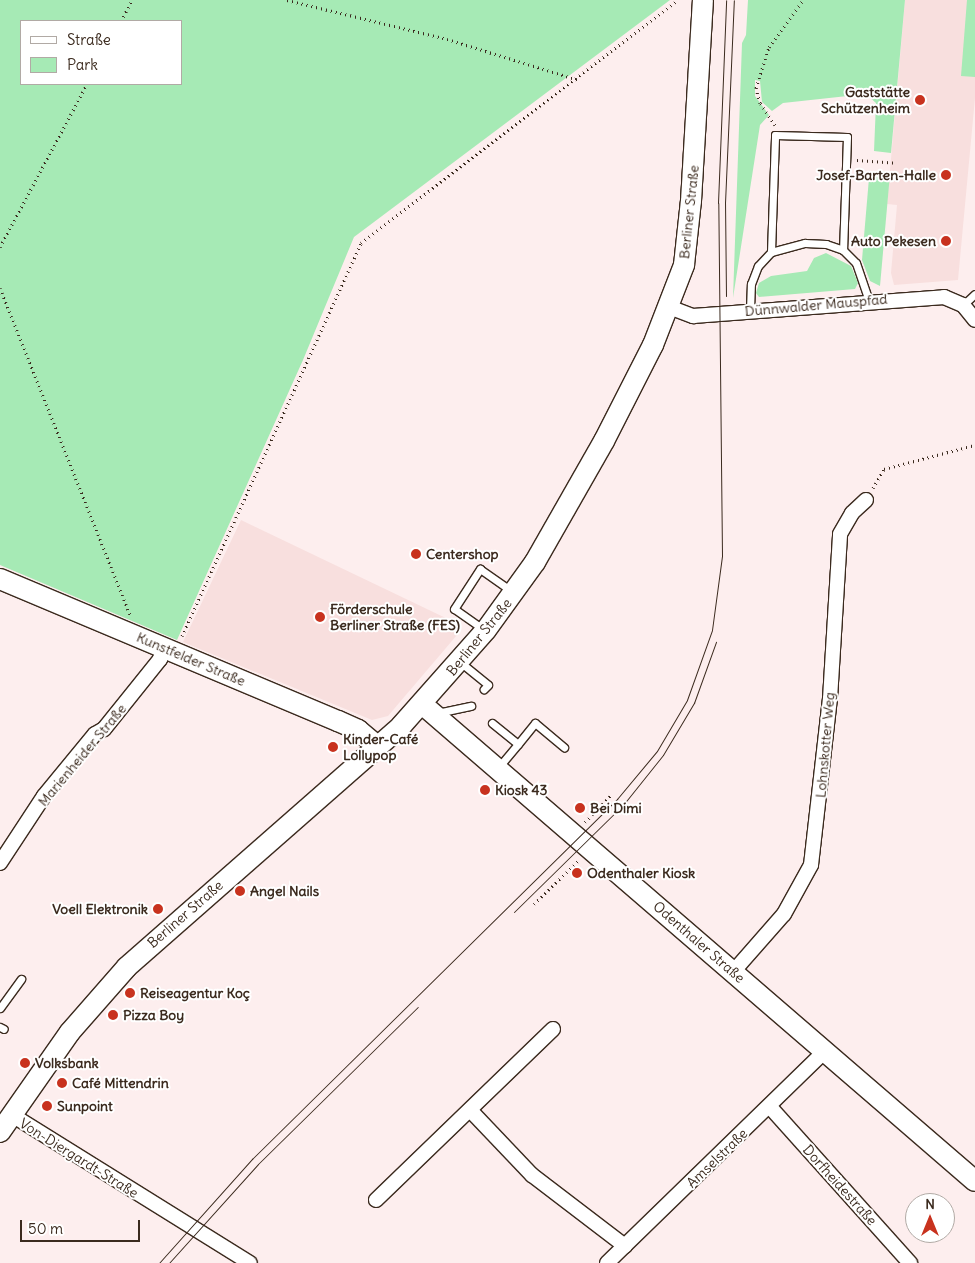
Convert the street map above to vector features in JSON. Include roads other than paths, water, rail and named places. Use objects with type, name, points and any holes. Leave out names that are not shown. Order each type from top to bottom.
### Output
[{"type":"main road","name":"Berliner Straße","points":[[0,1132],[70,1032],[127,966],[378,747],[428,709],[460,662],[514,592],[604,441],[669,307],[684,265],[688,240],[703,0]]},
{"type":"main road","name":"Kunstfelder Straße","points":[[0,579],[349,726],[378,747]]},
{"type":"main road","name":"Odenthaler Straße","points":[[428,709],[975,1181]]},
{"type":"street","name":"Dünnwalder Mauspfad","points":[[669,307],[693,316],[868,301],[944,297],[962,305]]},
{"type":"street","points":[[962,305],[975,320]]},
{"type":"street","name":"Lohnskotter Weg","points":[[733,972],[784,914],[798,894],[811,865],[830,699],[840,534],[852,513],[866,500]]},
{"type":"street","name":"Marienheider Straße","points":[[0,863],[44,796],[95,734],[104,729],[160,659],[170,650]]},
{"type":"street","points":[[376,1200],[554,1029]]},
{"type":"street","name":"Amselstraße","points":[[607,1263],[770,1107],[825,1051]]},
{"type":"street","name":"Dorfheidestraße","points":[[770,1107],[910,1263]]},
{"type":"street","points":[[470,1110],[532,1175],[626,1246]]},
{"type":"street","name":"Von-Diergardt-Straße","points":[[12,1115],[250,1263]]},
{"type":"lane","points":[[771,252],[775,134],[847,137],[843,250]]},
{"type":"lane","points":[[750,310],[751,284],[758,266],[771,252],[805,243],[826,244],[843,250],[856,263],[868,301]]},
{"type":"lane","points":[[962,305],[975,294]]},
{"type":"lane","points":[[486,630],[454,609],[480,570],[514,592]]},
{"type":"lane","points":[[460,662],[488,685],[484,689]]},
{"type":"lane","points":[[428,709],[471,705],[477,711]]},
{"type":"lane","points":[[498,768],[535,723],[564,747]]},
{"type":"lane","points":[[492,724],[518,744]]},
{"type":"lane","points":[[0,1008],[20,979]]},
{"type":"tram line","points":[[159,1263],[252,1159],[617,799],[657,751],[687,700],[712,630],[722,556],[718,203],[726,0]]},
{"type":"tram line","points":[[726,296],[725,203],[734,0]]},
{"type":"tram line","points":[[514,912],[623,805],[663,755],[694,703],[716,642]]},
{"type":"tram line","points":[[169,1263],[258,1164],[418,1007]]},
{"type":"place","name":"Gaststätte Schützenheim","points":[[920,100]]},
{"type":"place","name":"Josef-Barten-Halle","points":[[946,175]]},
{"type":"place","name":"Auto Pekesen","points":[[946,241]]},
{"type":"place","name":"Centershop","points":[[416,554]]},
{"type":"place","name":"Förderschule Berliner Straße (FES)","points":[[320,617]]},
{"type":"place","name":"Kinder-Café Lollypop","points":[[333,747]]},
{"type":"place","name":"Kiosk 43","points":[[485,790]]},
{"type":"place","name":"Bei Dimi","points":[[580,808]]},
{"type":"place","name":"Odenthaler Kiosk","points":[[577,873]]},
{"type":"place","name":"Angel Nails","points":[[240,891]]},
{"type":"place","name":"Voell Elektronik","points":[[158,909]]},
{"type":"place","name":"Reiseagentur Koç","points":[[130,993]]},
{"type":"place","name":"Pizza Boy","points":[[113,1015]]},
{"type":"place","name":"Volksbank","points":[[25,1063]]},
{"type":"place","name":"Café Mittendrin","points":[[62,1083]]},
{"type":"place","name":"Sunpoint","points":[[47,1106]]}]
